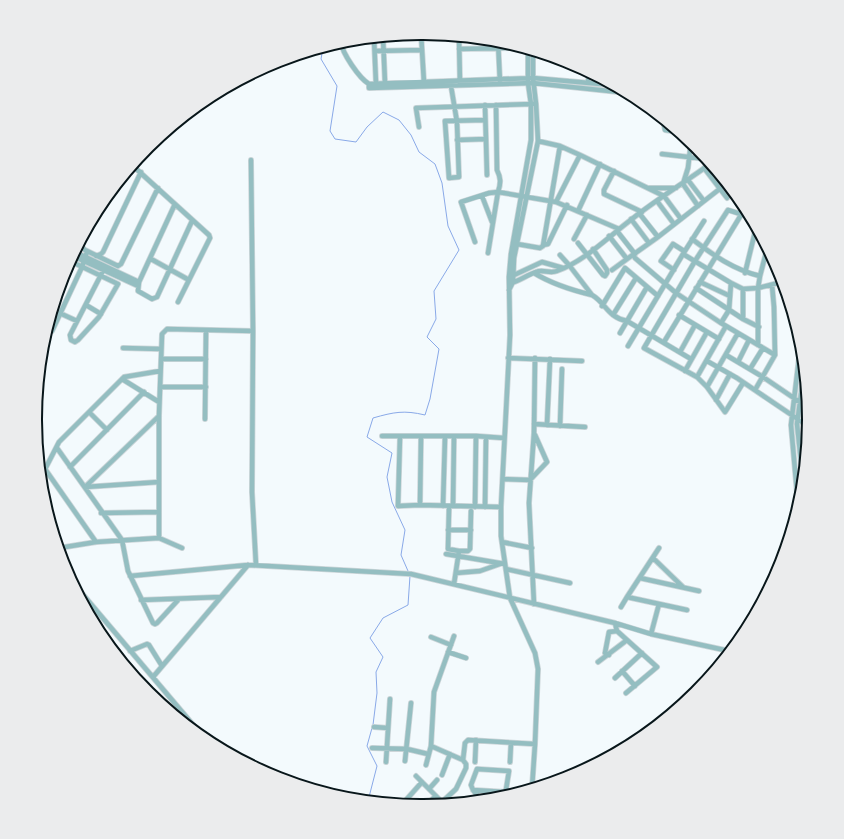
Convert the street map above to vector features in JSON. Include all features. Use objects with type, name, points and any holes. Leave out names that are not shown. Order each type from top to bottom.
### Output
[{"type":"street","points":[[421,40],[424,84]]},
{"type":"street","points":[[383,42],[385,83]]},
{"type":"street","points":[[459,42],[460,83]]},
{"type":"street","points":[[374,43],[376,84]]},
{"type":"street","points":[[343,48],[344,53],[364,81],[369,84],[369,88],[424,84],[531,80],[599,84]]},
{"type":"street","points":[[459,48],[498,48],[500,82]]},
{"type":"street","points":[[375,51],[422,50]]},
{"type":"street","points":[[511,276],[538,141],[529,55]]},
{"type":"street","points":[[531,80],[533,57]]},
{"type":"street","points":[[588,78],[588,83]]},
{"type":"street","points":[[531,80],[613,92]]},
{"type":"street","points":[[369,84],[385,83],[451,86],[460,83]]},
{"type":"street","points":[[451,86],[457,122],[459,177],[449,178],[445,121],[457,122],[485,120]]},
{"type":"street","points":[[419,127],[416,108],[534,104]]},
{"type":"street","points":[[532,782],[538,669],[534,653],[510,598],[504,566],[501,507],[508,358],[509,290],[531,140],[534,104]]},
{"type":"street","points":[[485,105],[487,175]]},
{"type":"street","points":[[488,253],[498,192],[501,183],[500,175],[496,170],[496,105]]},
{"type":"street","points":[[457,140],[486,139]]},
{"type":"street","points":[[538,141],[560,146],[664,196],[681,219]]},
{"type":"street","points":[[543,245],[554,201],[560,146]]},
{"type":"street","points":[[682,184],[688,168],[689,150]]},
{"type":"street","points":[[662,154],[696,158]]},
{"type":"street","points":[[554,201],[580,155]]},
{"type":"street","points":[[251,160],[253,330],[252,492],[256,565]]},
{"type":"street","points":[[578,211],[600,164]]},
{"type":"street","points":[[511,283],[534,272],[542,270],[555,272],[570,265],[593,250],[640,212],[704,168],[727,198]]},
{"type":"street","points":[[137,169],[209,235],[210,238],[178,302]]},
{"type":"street","points":[[614,171],[604,190],[604,194],[640,212],[658,237]]},
{"type":"street","points":[[80,257],[96,256],[103,252],[141,172]]},
{"type":"street","points":[[688,180],[704,201]]},
{"type":"street","points":[[682,184],[698,206]]},
{"type":"street","points":[[96,256],[118,266],[121,264],[158,188]]},
{"type":"street","points":[[648,188],[676,188]]},
{"type":"street","points":[[612,270],[627,259],[635,256],[649,243],[723,188]]},
{"type":"street","points":[[475,242],[461,202],[489,193],[498,192],[554,201],[618,230],[635,256],[676,293],[721,323],[774,355]]},
{"type":"street","points":[[482,196],[493,224]]},
{"type":"street","points":[[657,201],[674,224]]},
{"type":"street","points":[[137,286],[151,259],[175,204]]},
{"type":"street","points":[[517,244],[540,248],[543,245],[548,244],[567,206]]},
{"type":"street","points":[[664,342],[741,214],[728,210],[695,261],[644,348],[697,377],[707,387],[725,412],[743,383]]},
{"type":"street","points":[[574,239],[587,215]]},
{"type":"street","points":[[631,219],[649,243]]},
{"type":"street","points":[[76,264],[82,267],[104,271],[137,286],[152,299],[157,297],[192,221]]},
{"type":"street","points":[[628,346],[704,221]]},
{"type":"street","points":[[609,236],[627,259]]},
{"type":"street","points":[[745,273],[754,236]]},
{"type":"street","points":[[692,240],[715,256],[745,273],[760,276]]},
{"type":"street","points":[[578,243],[605,276],[607,270],[593,250]]},
{"type":"street","points":[[674,270],[661,261],[673,244],[695,261],[743,289],[758,288],[776,284]]},
{"type":"street","points":[[54,328],[82,267],[85,257],[83,251]]},
{"type":"street","points":[[81,255],[104,271],[118,284]]},
{"type":"street","points":[[560,255],[570,265],[592,295],[613,315],[627,321],[691,359]]},
{"type":"street","points":[[750,369],[761,347],[758,288],[765,258]]},
{"type":"street","points":[[151,259],[190,280]]},
{"type":"street","points":[[511,276],[544,262],[563,268]]},
{"type":"street","points":[[534,272],[540,263]]},
{"type":"street","points":[[602,306],[625,268],[658,296]]},
{"type":"street","points":[[104,271],[137,286]]},
{"type":"street","points":[[104,271],[70,335],[71,340],[75,342],[78,340],[101,314],[118,284]]},
{"type":"street","points":[[534,272],[565,288],[592,295]]},
{"type":"street","points":[[113,275],[118,284]]},
{"type":"street","points":[[613,315],[636,278]]},
{"type":"street","points":[[700,282],[730,296]]},
{"type":"street","points":[[721,323],[729,310],[731,283]]},
{"type":"street","points":[[754,390],[763,377],[774,355],[774,307],[772,285]]},
{"type":"street","points":[[620,333],[647,287]]},
{"type":"street","points":[[696,288],[743,319],[759,327]]},
{"type":"street","points":[[743,289],[743,319]]},
{"type":"street","points":[[86,305],[101,314]]},
{"type":"street","points":[[58,312],[77,321]]},
{"type":"street","points":[[679,315],[719,339]]},
{"type":"street","points":[[680,352],[695,324]]},
{"type":"street","points":[[697,377],[726,326]]},
{"type":"street","points":[[159,538],[159,402],[162,334],[167,329],[253,330]]},
{"type":"street","points":[[205,420],[206,330]]},
{"type":"street","points":[[685,371],[707,332]]},
{"type":"street","points":[[707,387],[738,333]]},
{"type":"street","points":[[738,362],[749,340]]},
{"type":"street","points":[[123,348],[162,349]]},
{"type":"street","points":[[726,355],[763,377],[800,403]]},
{"type":"street","points":[[508,358],[582,361]]},
{"type":"street","points":[[534,604],[529,504],[534,433],[535,358]]},
{"type":"street","points":[[161,359],[206,359]]},
{"type":"street","points":[[547,425],[550,359]]},
{"type":"street","points":[[707,361],[730,374],[802,421]]},
{"type":"street","points":[[796,479],[792,446],[791,414],[798,368]]},
{"type":"street","points":[[560,426],[562,369]]},
{"type":"street","points":[[46,468],[59,442],[124,377],[160,371]]},
{"type":"street","points":[[716,400],[730,374]]},
{"type":"street","points":[[122,379],[159,402]]},
{"type":"street","points":[[160,387],[206,387]]},
{"type":"street","points":[[70,467],[144,392]]},
{"type":"street","points":[[800,454],[797,418],[801,395]]},
{"type":"street","points":[[90,412],[107,430]]},
{"type":"street","points":[[84,487],[159,416]]},
{"type":"street","points":[[534,424],[585,427]]},
{"type":"street","points":[[503,479],[530,480],[547,462],[534,433]]},
{"type":"street","points":[[382,436],[476,436],[504,438]]},
{"type":"street","points":[[400,436],[398,506],[420,505],[443,506],[451,508],[501,507]]},
{"type":"street","points":[[454,436],[448,549],[459,554],[532,575],[570,583]]},
{"type":"street","points":[[475,507],[476,436]]},
{"type":"street","points":[[420,505],[422,437]]},
{"type":"street","points":[[443,506],[445,437]]},
{"type":"street","points":[[485,507],[486,437]]},
{"type":"street","points":[[792,446],[799,446]]},
{"type":"street","points":[[57,448],[122,540],[128,571],[152,623],[155,624],[179,599]]},
{"type":"street","points":[[444,470],[453,470]]},
{"type":"street","points":[[46,471],[96,542]]},
{"type":"street","points":[[476,472],[485,472]]},
{"type":"street","points":[[84,487],[159,482]]},
{"type":"street","points":[[446,554],[459,554],[470,549],[471,511]]},
{"type":"street","points":[[102,513],[159,512]]},
{"type":"street","points":[[448,530],[470,530]]},
{"type":"street","points":[[65,547],[96,542],[159,538],[182,548]]},
{"type":"street","points":[[502,542],[532,548]]},
{"type":"street","points":[[621,607],[659,548]]},
{"type":"street","points":[[454,584],[459,554]]},
{"type":"street","points":[[653,558],[683,587]]},
{"type":"street","points":[[153,677],[248,565]]},
{"type":"street","points":[[130,576],[248,565],[409,574],[615,623],[652,634],[724,650]]},
{"type":"street","points":[[456,573],[480,571],[504,566]]},
{"type":"street","points":[[640,578],[699,591]]},
{"type":"street","points":[[141,600],[221,597]]},
{"type":"street","points":[[628,597],[686,610]]},
{"type":"street","points":[[90,603],[187,718]]},
{"type":"street","points":[[652,634],[659,604]]},
{"type":"street","points":[[615,623],[617,631],[657,667],[626,693]]},
{"type":"street","points":[[609,655],[605,653],[609,632],[615,623]]},
{"type":"street","points":[[609,632],[617,631]]},
{"type":"street","points":[[426,765],[431,746],[434,695],[454,636]]},
{"type":"street","points":[[432,637],[451,645]]},
{"type":"street","points":[[598,662],[627,640]]},
{"type":"street","points":[[130,651],[147,644],[162,666]]},
{"type":"street","points":[[448,652],[466,658]]},
{"type":"street","points":[[615,678],[642,653]]},
{"type":"street","points":[[622,671],[635,686]]},
{"type":"street","points":[[386,762],[390,699]]},
{"type":"street","points":[[405,761],[411,703]]},
{"type":"street","points":[[374,727],[388,728]]},
{"type":"street","points":[[463,760],[465,743],[468,740],[535,744]]},
{"type":"street","points":[[475,762],[476,740]]},
{"type":"street","points":[[510,762],[511,743]]},
{"type":"street","points":[[431,746],[463,760],[466,764],[466,768],[456,789],[448,798]]},
{"type":"street","points":[[372,748],[407,749],[428,754]]},
{"type":"street","points":[[442,775],[450,754]]},
{"type":"street","points":[[477,795],[471,786],[477,769],[509,772],[506,790]]},
{"type":"street","points":[[416,776],[438,798]]},
{"type":"street","points":[[428,789],[437,780]]},
{"type":"street","points":[[407,798],[422,782]]},
{"type":"street","points":[[473,790],[493,792]]},
{"type":"waterway","points":[[322,54],[321,59],[337,86],[330,131],[335,139],[356,142],[367,127],[383,112],[399,120],[411,135],[419,152],[435,164],[442,183],[448,226],[459,250],[434,291],[436,319],[427,337],[439,349],[430,399],[425,415],[399,412],[373,418],[367,437],[392,453],[387,477],[392,502],[405,530],[401,555],[408,571]]},
{"type":"waterway","points":[[373,725],[377,693],[376,672],[383,657],[370,638],[383,618],[408,605],[410,576]]},
{"type":"waterway","points":[[369,796],[377,766],[367,746],[372,728]]}]
